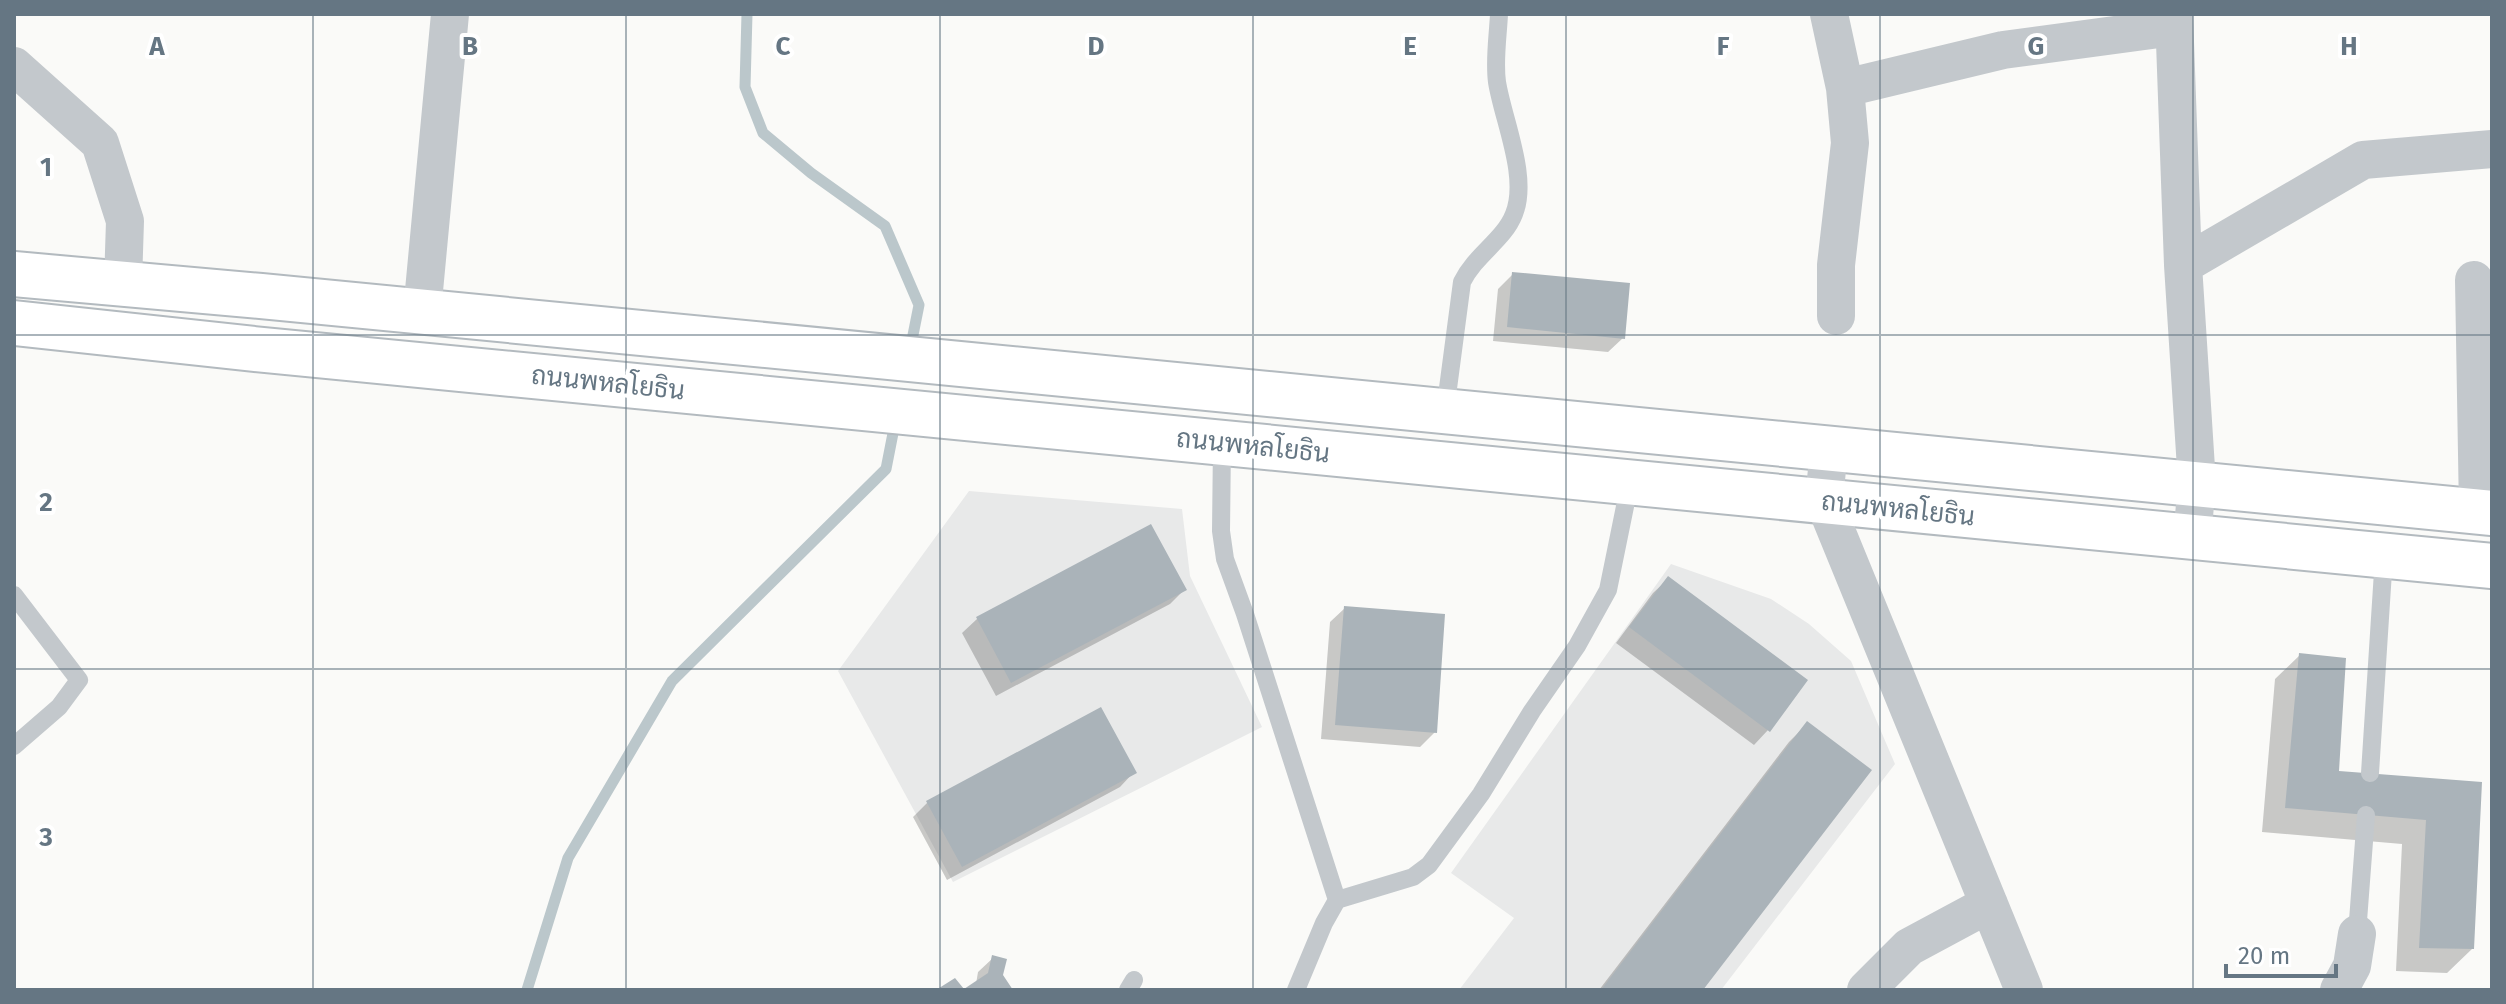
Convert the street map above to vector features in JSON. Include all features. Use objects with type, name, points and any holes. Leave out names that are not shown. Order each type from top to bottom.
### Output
[{"type":"main road","name":"ถนนพหลโยธิน","points":[[14,274],[2485,512]]},
{"type":"main road","name":"ถนนพหลโยธิน","points":[[14,323],[2492,566]]},
{"type":"street","points":[[422,312],[450,14]]},
{"type":"street","points":[[1829,14],[1845,88],[1850,143],[1836,265],[1836,316]]},
{"type":"street","points":[[1845,88],[2003,50],[2174,20],[2183,265],[2197,484],[2192,537]]},
{"type":"street","points":[[14,66],[100,143],[125,221],[123,283]]},
{"type":"street","points":[[2183,265],[2363,160],[2492,149]]},
{"type":"street","points":[[2474,280],[2485,512]]},
{"type":"street","points":[[1829,448],[1824,501],[2024,990]]},
{"type":"street","points":[[1866,990],[1909,947],[1989,904]]},
{"type":"street","points":[[2339,990],[2352,966],[2357,934]]},
{"type":"lane","points":[[1445,411],[1462,282],[1471,264],[1508,228],[1516,211],[1518,165],[1497,81],[1499,14]]},
{"type":"lane","points":[[1222,443],[1221,531],[1225,559],[1337,900]]},
{"type":"lane","points":[[1296,990],[1337,900],[1413,877],[1429,865],[1481,794],[1577,646],[1608,590],[1630,482]]},
{"type":"lane","points":[[2370,773],[2384,556]]},
{"type":"lane","points":[[14,595],[79,680],[59,707],[14,746]]},
{"type":"lane","points":[[2357,934],[2366,815]]},
{"type":"shaded area","points":[[969,491],[1182,509],[1190,576],[1262,727],[953,882],[838,671]]},
{"type":"shaded area","points":[[1671,564],[1771,599],[1809,624],[1851,661],[1895,764],[1721,990],[1459,990],[1514,918],[1451,873]]},
{"type":"building","points":[[1512,272],[1630,283],[1625,339],[1507,327]]},
{"type":"building","points":[[1151,524],[1187,590],[1011,683],[976,617]]},
{"type":"building","points":[[1668,576],[1808,680],[1770,732],[1629,627]]},
{"type":"building","points":[[1344,606],[1445,614],[1437,733],[1335,725]]},
{"type":"building","points":[[2299,653],[2346,658],[2339,771],[2482,782],[2474,949],[2419,948],[2426,820],[2285,808]]},
{"type":"building","points":[[1101,707],[1137,773],[962,867],[926,801]]},
{"type":"building","points":[[1807,721],[1872,770],[1703,990],[1601,990]]},
{"type":"building","points":[[992,955],[1007,959],[1003,975],[1013,990],[936,990],[955,978],[964,989],[988,973]]},
{"type":"waterway","points":[[747,14],[745,87],[763,133],[811,173],[885,226],[919,305],[910,350]]},
{"type":"waterway","points":[[527,990],[568,858],[672,681],[886,469],[896,418]]}]
